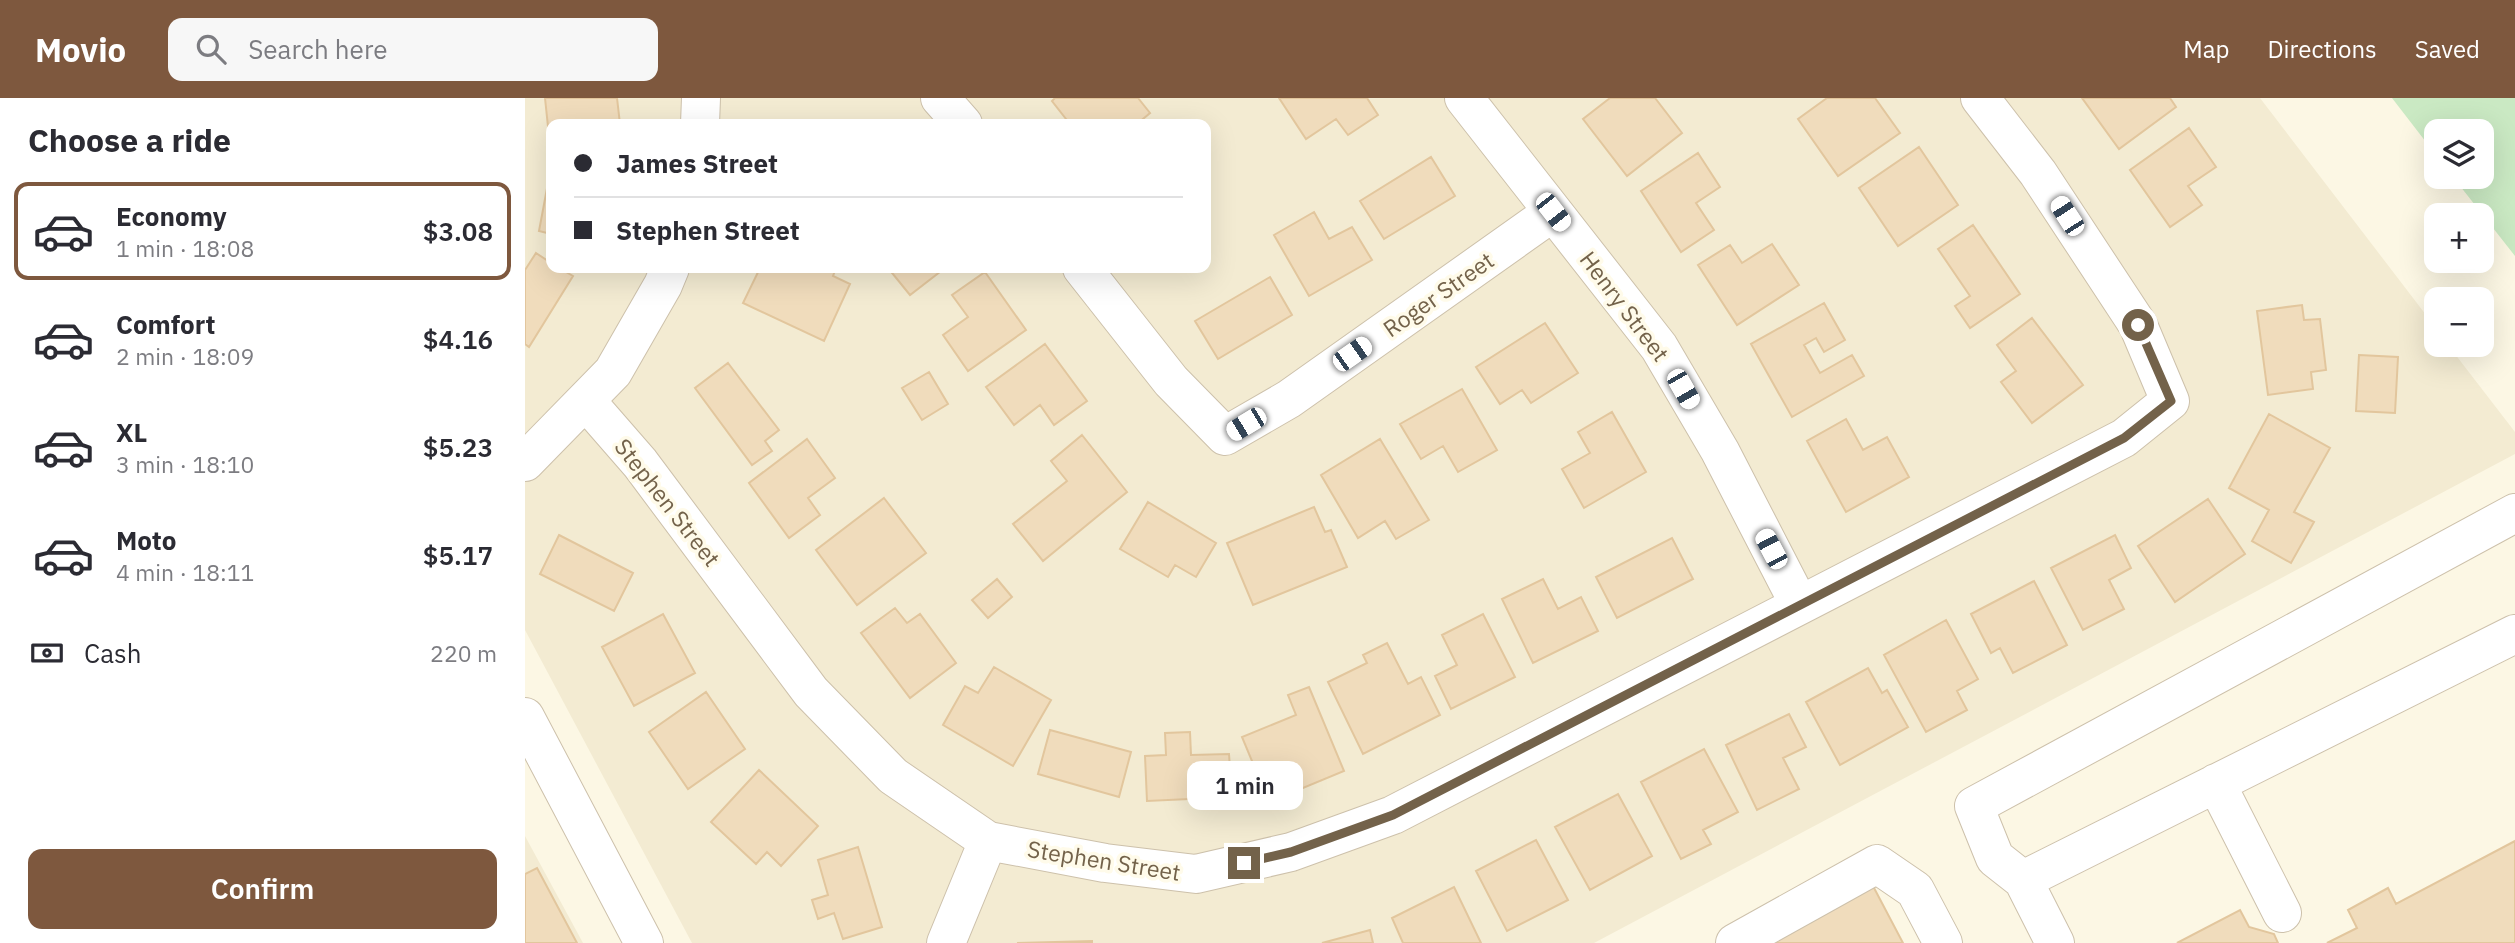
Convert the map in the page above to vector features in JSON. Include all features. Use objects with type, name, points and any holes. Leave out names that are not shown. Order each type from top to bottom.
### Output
[{"type":"street","points":[[700,119],[701,98]]},
{"type":"street","points":[[940,98],[959,119]]},
{"type":"street","name":"Henry Street","points":[[1464,98],[1659,347],[1720,451],[1799,604]]},
{"type":"street","name":"Stephen Street","points":[[586,401],[640,463],[811,692],[893,776],[988,841],[1105,863],[1196,874],[1291,852],[1393,815],[2124,438],[2171,401],[2138,325],[2038,173],[1980,98]]},
{"type":"street","name":"Roger Street","points":[[1086,273],[1171,382],[1225,436],[1289,399],[1553,212]]},
{"type":"street","points":[[525,462],[613,372],[668,273]]},
{"type":"street","points":[[2055,943],[2023,880],[1995,858],[1974,806],[2515,513]]},
{"type":"street","points":[[2023,880],[2515,634]]},
{"type":"street","points":[[525,717],[644,943]]},
{"type":"street","points":[[2216,783],[2282,912]]},
{"type":"street","points":[[946,943],[988,841]]},
{"type":"street","points":[[1735,943],[1877,864],[1915,890],[1943,943]]},
{"type":"shaded area","points":[[525,98],[2260,98],[2424,312],[2424,357],[2457,357],[2515,432],[2515,454],[1594,943],[692,943],[525,630]]},
{"type":"shaded area","points":[[525,836],[583,943],[525,943]]},
{"type":"green space","points":[[2392,98],[2515,98],[2515,256],[2494,229],[2494,203],[2473,203],[2462,189],[2494,189],[2494,119],[2424,119],[2424,139]]},
{"type":"building","points":[[545,98],[617,98],[619,119],[547,119]]},
{"type":"building","points":[[1055,98],[1138,98],[1150,113],[1143,119],[1066,119],[1052,101]]},
{"type":"building","points":[[1279,98],[1367,98],[1378,115],[1348,135],[1336,119],[1306,139]]},
{"type":"building","points":[[1610,98],[1655,98],[1682,133],[1627,176],[1583,119]]},
{"type":"building","points":[[1827,98],[1875,98],[1900,133],[1838,176],[1798,119]]},
{"type":"building","points":[[2082,98],[2170,98],[2176,107],[2119,149]]},
{"type":"building","points":[[2189,128],[2216,167],[2188,186],[2202,205],[2170,227],[2130,170]]},
{"type":"building","points":[[1919,147],[1958,205],[1898,246],[1859,188]]},
{"type":"building","points":[[1698,153],[1720,187],[1696,203],[1714,230],[1681,252],[1641,191]]},
{"type":"building","points":[[1431,157],[1455,196],[1384,239],[1360,201]]},
{"type":"building","points":[[546,194],[546,233],[539,231]]},
{"type":"building","points":[[1314,212],[1329,239],[1352,227],[1372,260],[1309,296],[1274,235]]},
{"type":"building","points":[[1973,225],[2020,294],[1970,328],[1955,306],[1970,296],[1938,249]]},
{"type":"building","points":[[1772,244],[1799,285],[1737,325],[1698,265],[1730,245],[1742,263]]},
{"type":"building","points":[[536,253],[546,260],[546,273],[568,273],[573,276],[529,347],[525,344],[525,270]]},
{"type":"building","points":[[758,273],[834,273],[833,276],[850,284],[824,341],[743,303]]},
{"type":"building","points":[[892,273],[939,273],[910,295]]},
{"type":"building","points":[[986,273],[1026,330],[968,371],[943,335],[968,317],[952,295]]},
{"type":"building","points":[[1270,277],[1292,315],[1218,359],[1195,321]]},
{"type":"building","points":[[1824,303],[1845,340],[1824,352],[1816,338],[1804,345],[1820,373],[1852,355],[1864,376],[1792,417],[1751,344]]},
{"type":"building","points":[[2302,305],[2304,320],[2320,319],[2326,370],[2311,372],[2313,389],[2268,395],[2257,311]]},
{"type":"building","points":[[2032,318],[2083,385],[2032,423],[2001,382],[2016,371],[1997,345]]},
{"type":"building","points":[[1545,323],[1578,373],[1531,403],[1522,390],[1500,404],[1476,367]]},
{"type":"building","points":[[1045,344],[1087,401],[1054,425],[1040,405],[1014,425],[986,387]]},
{"type":"building","points":[[2359,355],[2398,357],[2395,413],[2356,411]]},
{"type":"building","points":[[728,363],[779,430],[765,441],[772,451],[752,465],[695,388]]},
{"type":"building","points":[[929,372],[948,404],[922,420],[902,388]]},
{"type":"building","points":[[1462,389],[1497,450],[1458,472],[1443,446],[1421,459],[1400,424]]},
{"type":"building","points":[[1612,412],[1646,472],[1584,508],[1562,469],[1590,453],[1578,432]]},
{"type":"building","points":[[2269,414],[2330,448],[2294,512],[2314,522],[2291,563],[2252,541],[2269,510],[2229,488]]},
{"type":"building","points":[[1846,419],[1863,450],[1887,437],[1909,477],[1846,512],[1807,441]]},
{"type":"building","points":[[1082,435],[1127,492],[1043,561],[1013,524],[1067,481],[1051,461]]},
{"type":"building","points":[[807,439],[835,478],[808,498],[820,515],[789,538],[749,483]]},
{"type":"building","points":[[1380,439],[1429,520],[1396,539],[1385,521],[1358,538],[1321,475]]},
{"type":"building","points":[[884,498],[926,553],[857,605],[816,550]]},
{"type":"building","points":[[2208,499],[2245,554],[2175,602],[2138,546]]},
{"type":"building","points":[[1148,502],[1216,543],[1196,577],[1175,565],[1168,577],[1120,549]]},
{"type":"building","points":[[1314,507],[1325,532],[1331,530],[1347,567],[1253,605],[1227,543]]},
{"type":"building","points":[[559,535],[633,573],[614,611],[540,574]]},
{"type":"building","points":[[2115,535],[2131,568],[2109,580],[2124,609],[2083,630],[2051,568]]},
{"type":"building","points":[[1672,538],[1693,579],[1617,618],[1596,577]]},
{"type":"building","points":[[997,579],[1012,597],[988,618],[972,600]]},
{"type":"building","points":[[1543,579],[1558,609],[1581,597],[1598,631],[1533,663],[1502,599]]},
{"type":"building","points":[[2034,581],[2067,645],[2013,673],[2000,648],[1991,653],[1971,614]]},
{"type":"building","points":[[895,608],[907,623],[920,614],[956,663],[910,698],[861,633]]},
{"type":"building","points":[[663,614],[695,673],[634,706],[602,647]]},
{"type":"building","points":[[1483,614],[1515,677],[1451,709],[1435,676],[1457,665],[1442,635]]},
{"type":"building","points":[[1946,620],[1978,679],[1957,691],[1967,710],[1926,732],[1884,655]]},
{"type":"building","points":[[1387,643],[1408,684],[1421,677],[1440,715],[1363,754],[1328,682],[1367,663],[1363,655]]},
{"type":"building","points":[[994,667],[1051,700],[1013,766],[943,725],[965,686],[978,693]]},
{"type":"building","points":[[1868,668],[1882,693],[1887,690],[1908,727],[1840,765],[1806,702]]},
{"type":"building","points":[[1309,687],[1344,771],[1269,802],[1242,737],[1296,715],[1288,695]]},
{"type":"building","points":[[706,692],[745,749],[688,789],[649,732]]},
{"type":"building","points":[[1789,714],[1806,747],[1783,758],[1799,789],[1757,810],[1726,745]]},
{"type":"building","points":[[1050,730],[1131,752],[1119,797],[1038,774]]},
{"type":"building","points":[[1190,732],[1191,755],[1229,754],[1232,797],[1147,801],[1145,756],[1166,755],[1165,733]]},
{"type":"building","points":[[1704,749],[1738,812],[1703,830],[1711,844],[1681,859],[1641,782]]},
{"type":"building","points":[[759,770],[818,826],[781,866],[767,852],[756,864],[711,822]]},
{"type":"building","points":[[1618,794],[1652,856],[1590,890],[1555,827]]},
{"type":"building","points":[[1536,840],[1568,900],[1507,931],[1476,871]]},
{"type":"building","points":[[2515,841],[2515,943],[2327,943],[2357,928],[2348,910],[2388,888],[2396,904]]},
{"type":"building","points":[[858,847],[882,927],[843,939],[834,913],[818,919],[812,900],[828,895],[818,860]]},
{"type":"building","points":[[537,868],[577,943],[525,943],[525,874]]},
{"type":"building","points":[[1873,886],[1903,943],[1765,943]]},
{"type":"building","points":[[1454,887],[1481,943],[1403,943],[1392,918]]},
{"type":"building","points":[[2240,910],[2249,927],[2274,934],[2278,943],[2177,943]]},
{"type":"building","points":[[1370,930],[1373,943],[1322,943]]},
{"type":"building","points":[[1092,941],[1092,943],[1017,943]]},
{"type":"route","points":[[1244,863],[1291,852],[1393,815],[2124,438],[2171,401],[2138,325]]}]
